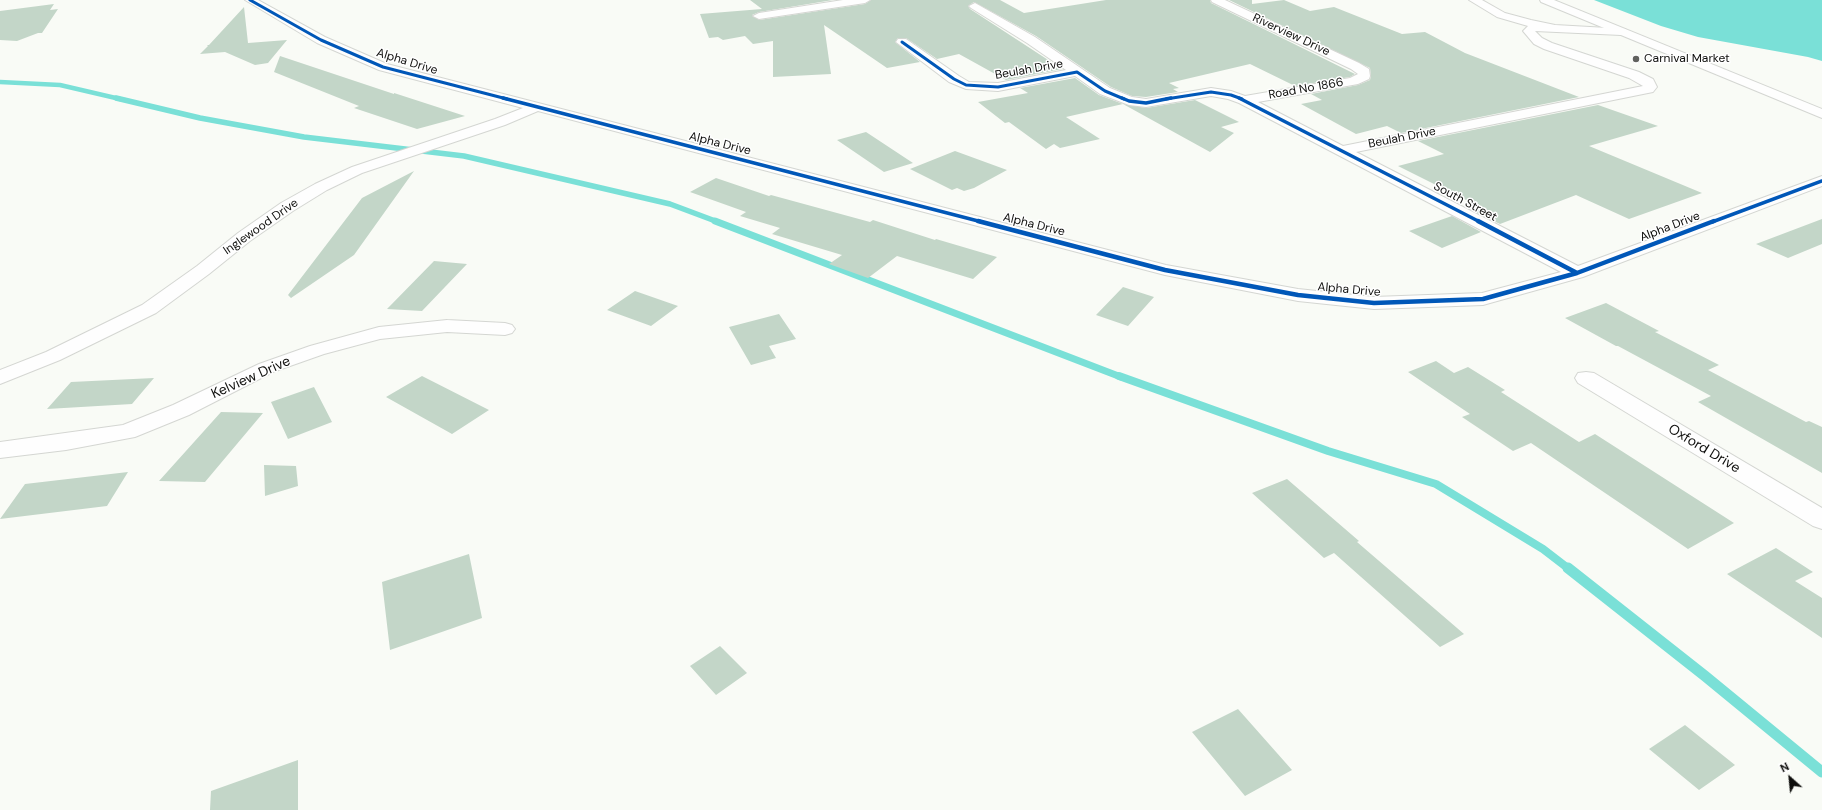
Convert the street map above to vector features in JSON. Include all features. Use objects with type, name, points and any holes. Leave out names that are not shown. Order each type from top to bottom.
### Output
[{"type":"street","name":"Alpha Drive","points":[[250,0],[321,40],[383,67],[1165,270],[1298,295],[1374,303],[1483,299],[1577,273],[1822,181]]},
{"type":"street","points":[[759,16],[865,0]]},
{"type":"street","name":"Riverview Drive","points":[[1216,0],[1355,66],[1364,72]]},
{"type":"street","points":[[1474,0],[1487,8],[1508,17],[1555,28],[1621,31]]},
{"type":"street","points":[[1545,0],[1822,114]]},
{"type":"street","points":[[975,6],[1031,40],[1078,72]]},
{"type":"street","name":"Beulah Drive","points":[[902,42],[954,79],[966,85],[998,87],[1078,72],[1105,91],[1129,101],[1146,103],[1211,92],[1230,95],[1244,100],[1343,150],[1648,89],[1650,87],[1648,82],[1634,75],[1548,46],[1538,41],[1529,32],[1530,29],[1555,28]]},
{"type":"street","name":"Road No 1866","points":[[1244,100],[1353,81],[1364,76],[1364,72]]},
{"type":"street","name":"Inglewood Drive","points":[[0,378],[53,356],[149,309],[269,220],[320,188],[357,170],[500,122],[537,107]]},
{"type":"street","name":"South Street","points":[[1343,150],[1577,273]]},
{"type":"street","name":"Kelview Drive","points":[[0,450],[66,442],[127,432],[181,410],[266,368],[317,350],[379,333],[446,326],[505,329]]},
{"type":"street","name":"Oxford Drive","points":[[1586,378],[1822,520]]},
{"type":"water","points":[[1594,0],[1822,0],[1822,61],[1808,57],[1698,37],[1661,26]]},
{"type":"building","points":[[750,0],[833,0],[759,12],[752,15],[759,20],[865,4],[871,0],[1000,0],[1024,13],[1106,0],[1210,0],[1211,3],[1355,74],[1350,77],[1295,86],[1250,64],[1169,83],[1179,88],[1173,89],[1178,92],[1146,97],[1132,96],[1111,87],[1036,36],[974,2],[968,6],[970,9],[1062,69],[1006,80],[959,54],[937,59],[906,38],[898,38],[895,42],[920,62],[887,68],[824,25],[831,74],[773,77],[773,41],[753,44],[745,36],[723,40],[718,37],[709,38],[700,14],[762,9]]},
{"type":"building","points":[[1229,0],[1252,0],[1252,4],[1284,0],[1310,11],[1334,7],[1402,34],[1425,32],[1465,53],[1579,97],[1401,133],[1387,126],[1356,134],[1301,104],[1322,100],[1311,94],[1358,85],[1370,80],[1370,68]]},
{"type":"building","points":[[54,4],[50,10],[58,9],[42,33],[38,33],[17,41],[0,40],[0,11]]},
{"type":"building","points":[[244,7],[248,43],[287,40],[268,63],[255,65],[225,52],[200,54],[208,46],[207,45],[209,45]]},
{"type":"building","points":[[280,56],[465,116],[417,129],[354,108],[359,106],[274,72]]},
{"type":"building","points":[[1075,78],[1099,95],[1123,104],[1066,117],[1100,139],[1060,148],[1054,144],[1046,149],[1009,122],[1005,123],[978,102],[1028,93],[1020,88]]},
{"type":"building","points":[[1195,100],[1239,122],[1221,127],[1234,133],[1210,152],[1123,104],[1146,108]]},
{"type":"building","points":[[1598,105],[1658,126],[1589,146],[1702,193],[1629,219],[1576,195],[1500,224],[1471,210],[1480,207],[1398,166],[1444,154],[1418,141]]},
{"type":"building","points":[[866,132],[913,163],[884,172],[837,140]]},
{"type":"building","points":[[955,151],[1007,170],[974,188],[964,191],[957,188],[952,190],[910,169]]},
{"type":"building","points":[[414,171],[354,255],[291,298],[288,295],[362,198]]},
{"type":"building","points":[[716,178],[769,196],[771,195],[870,222],[873,220],[935,240],[936,239],[997,257],[973,279],[897,256],[868,278],[829,264],[842,255],[772,234],[780,228],[740,216],[746,212],[690,192]]},
{"type":"building","points":[[1452,216],[1481,232],[1442,248],[1409,231]]},
{"type":"building","points":[[1822,219],[1822,244],[1788,258],[1756,244]]},
{"type":"building","points":[[434,261],[467,264],[422,311],[387,309]]},
{"type":"building","points":[[1123,287],[1154,297],[1128,326],[1096,315]]},
{"type":"building","points":[[635,291],[678,306],[651,326],[607,310]]},
{"type":"building","points":[[1606,303],[1659,331],[1655,332],[1719,365],[1708,370],[1806,422],[1809,421],[1822,427],[1822,473],[1698,402],[1711,396],[1565,318]]},
{"type":"building","points":[[779,314],[796,339],[769,346],[776,358],[751,365],[729,327]]},
{"type":"building","points":[[1436,361],[1454,373],[1468,367],[1505,390],[1501,392],[1579,442],[1595,434],[1734,523],[1688,549],[1531,443],[1513,451],[1462,417],[1470,414],[1408,372]]},
{"type":"building","points":[[422,376],[489,410],[452,434],[386,397]]},
{"type":"building","points":[[154,378],[132,404],[47,409],[71,382]]},
{"type":"building","points":[[314,387],[332,422],[288,439],[271,402]]},
{"type":"building","points":[[221,412],[263,413],[205,482],[159,481]]},
{"type":"building","points":[[264,465],[296,466],[298,486],[265,496]]},
{"type":"building","points":[[128,472],[107,506],[0,519],[25,484]]},
{"type":"building","points":[[1287,479],[1359,541],[1357,542],[1464,634],[1440,647],[1334,553],[1324,558],[1252,493]]},
{"type":"building","points":[[1776,548],[1813,572],[1795,581],[1822,598],[1822,638],[1727,574]]},
{"type":"building","points":[[469,554],[482,618],[390,650],[382,582]]},
{"type":"building","points":[[720,646],[747,673],[716,695],[690,666]]},
{"type":"building","points":[[1238,709],[1292,770],[1245,796],[1192,732]]},
{"type":"building","points":[[1685,725],[1735,765],[1699,790],[1649,749]]},
{"type":"building","points":[[298,760],[298,810],[210,810],[211,791]]},
{"type":"waterway","points":[[0,82],[60,85],[120,99]]},
{"type":"waterway","points":[[116,98],[200,118],[304,137],[464,156],[670,204],[718,222]]},
{"type":"waterway","points":[[715,221],[1121,377]]},
{"type":"waterway","points":[[1119,376],[1328,451],[1436,484],[1543,549],[1569,569]]},
{"type":"waterway","points":[[1568,568],[1705,676],[1822,772]]},
{"type":"cycle path","points":[[250,0],[321,40],[383,67],[1165,270],[1298,295],[1374,303],[1483,299],[1577,273],[1822,181]]},
{"type":"cycle path","points":[[902,42],[954,79],[966,85],[998,87],[1077,72],[1105,91],[1129,101],[1146,103],[1211,92],[1231,95],[1244,100],[1577,273]]},
{"type":"place","name":"Carnival Market","points":[[1636,59]]}]
